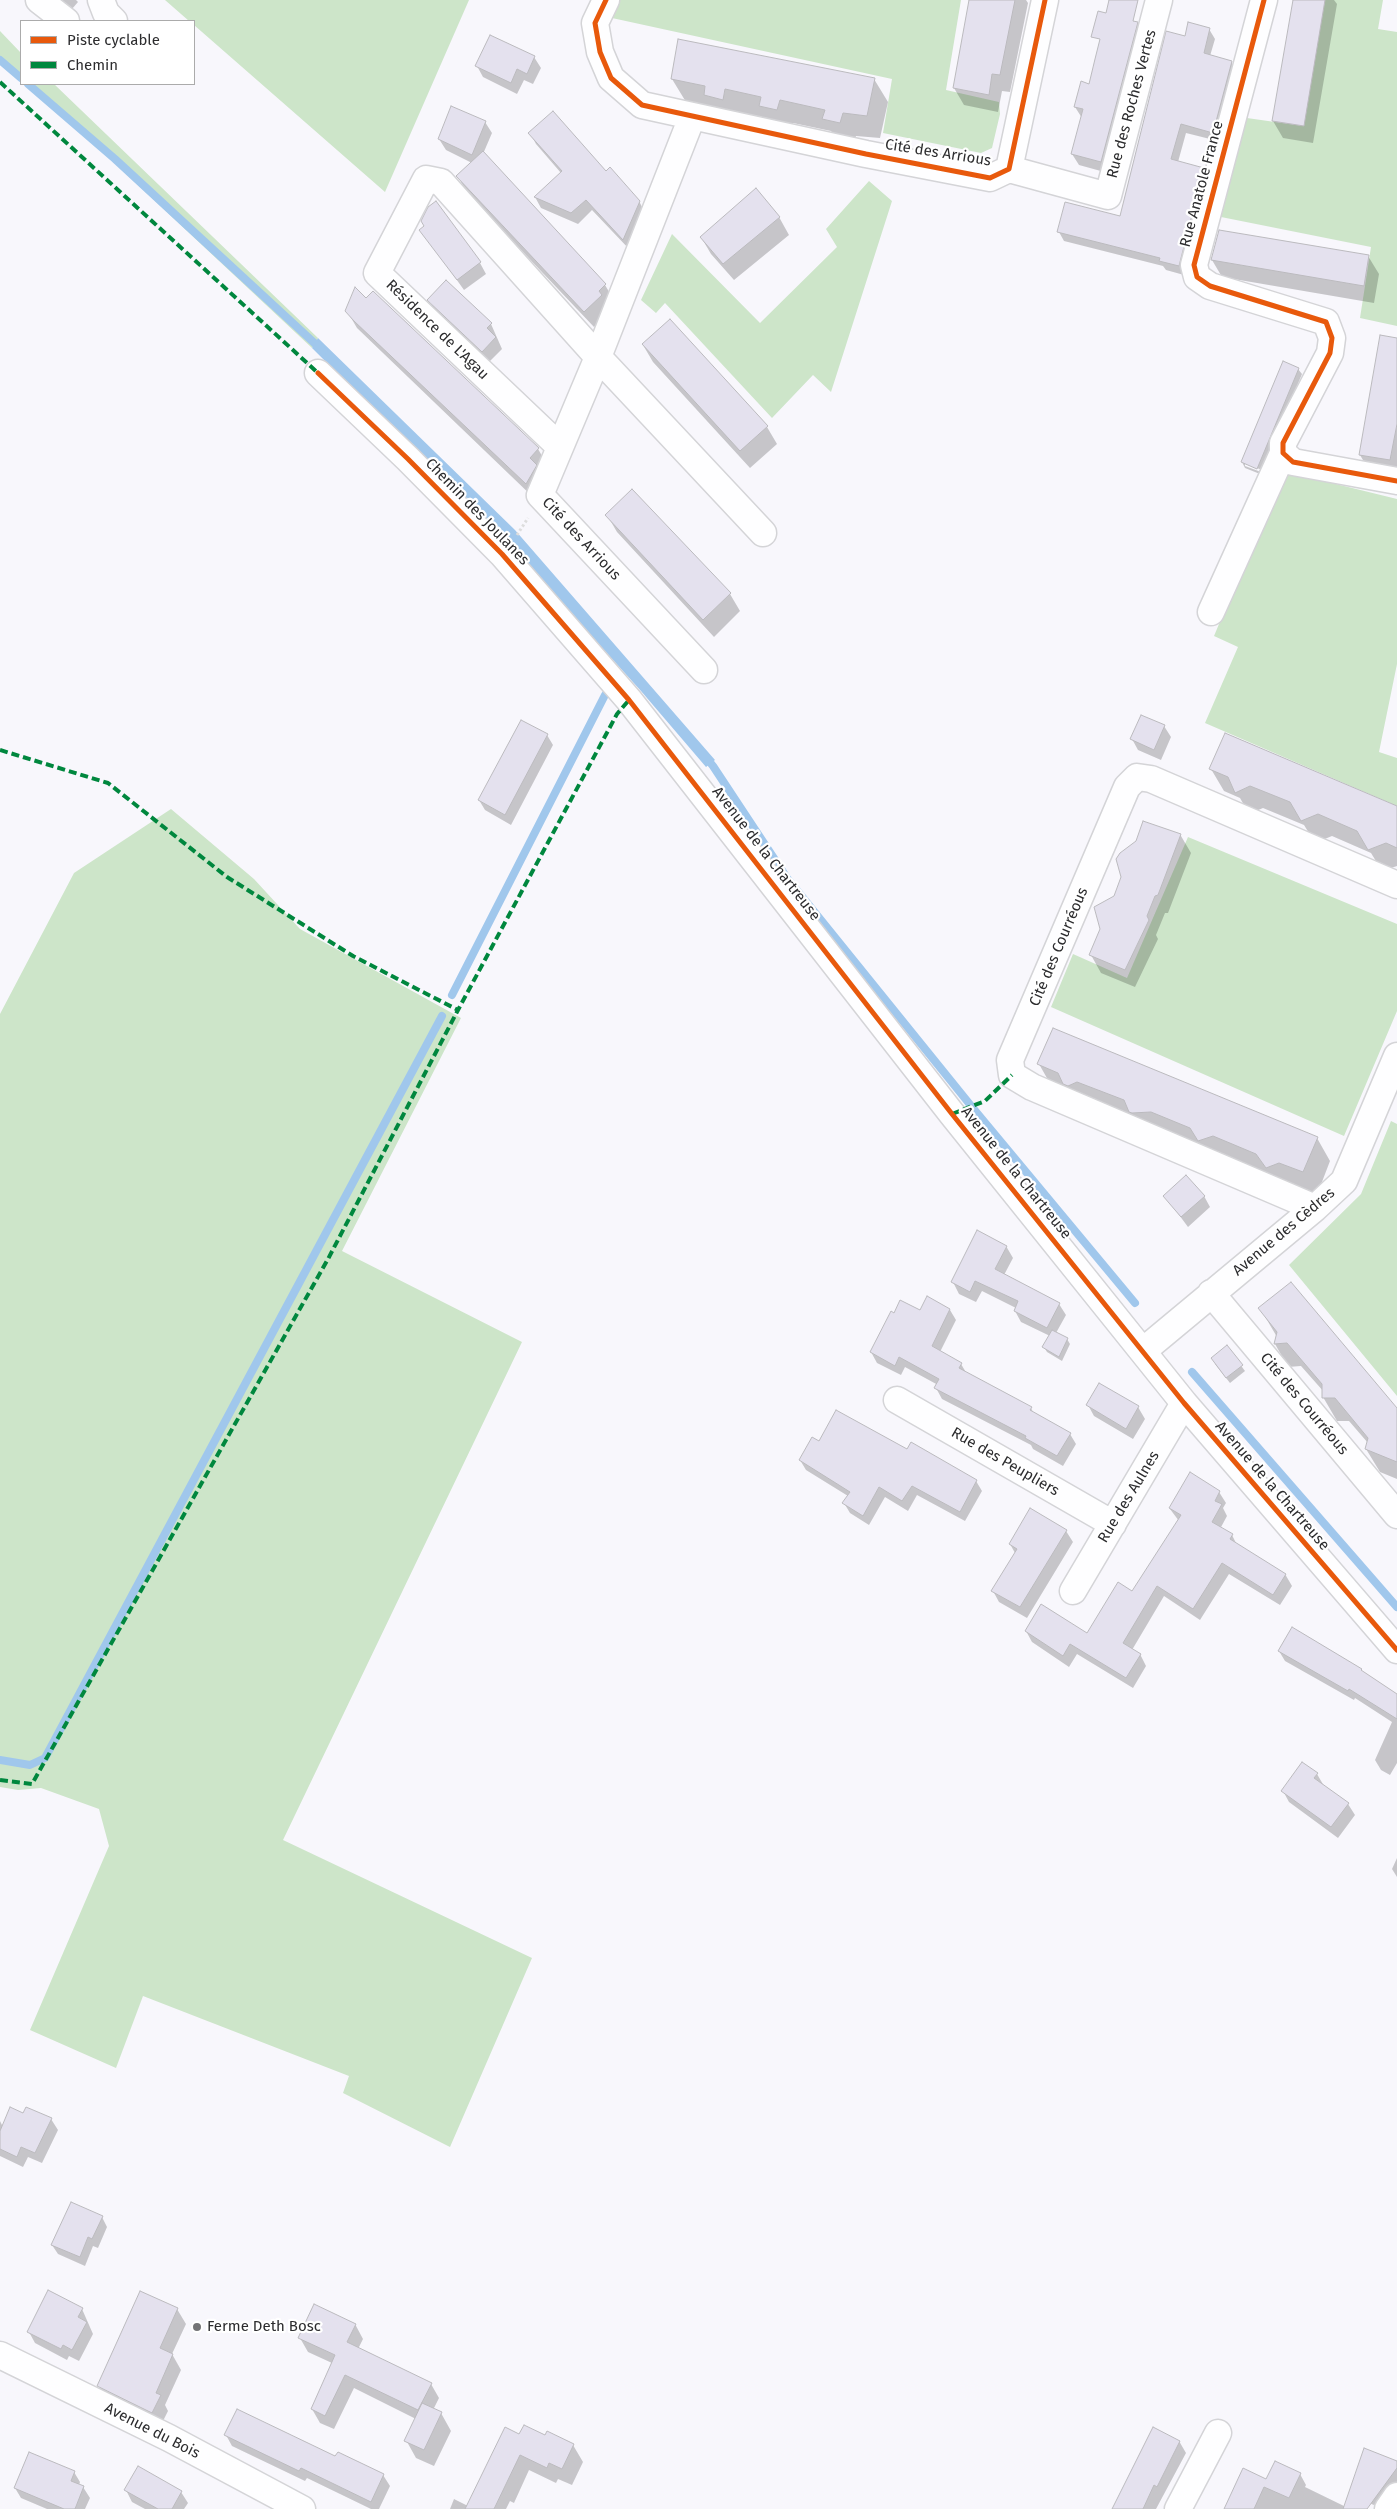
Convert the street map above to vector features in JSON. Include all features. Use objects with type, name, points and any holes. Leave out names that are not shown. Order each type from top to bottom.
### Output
[{"type":"street","points":[[38,0],[65,20]]},
{"type":"street","points":[[101,0],[106,12],[113,20]]},
{"type":"street","points":[[606,0],[595,23],[600,52],[611,78],[642,105],[692,117]]},
{"type":"street","name":"Cité des Arrious","points":[[704,670],[540,495],[598,357],[692,117],[990,178],[1009,169],[1045,0]]},
{"type":"street","name":"Rue des Roches Vertes","points":[[1009,169],[1108,196],[1159,0]]},
{"type":"street","name":"Rue Anatole France","points":[[1264,0],[1194,265],[1197,277],[1210,286],[1326,322],[1332,338],[1330,353],[1283,443],[1283,453]]},
{"type":"street","name":"Résidence de L'Agau","points":[[559,446],[377,273],[426,179],[441,182],[598,357]]},
{"type":"street","points":[[598,357],[763,533]]},
{"type":"street","name":"Chemin des Joulanes","points":[[318,373],[408,459],[502,554],[629,700]]},
{"type":"street","points":[[1211,612],[1283,453],[1292,462],[1397,481]]},
{"type":"street","name":"Avenue de la Chartreuse","points":[[629,700],[952,1114],[1184,1403],[1397,1650]]},
{"type":"street","name":"Cité des Courréous","points":[[1315,1208],[1032,1087],[1012,1075],[1010,1060],[1127,787],[1138,777],[1151,780],[1397,885]]},
{"type":"street","name":"Avenue des Cèdres","points":[[1143,1351],[1315,1208],[1344,1181],[1388,1100],[1397,1056]]},
{"type":"street","name":"Cité des Courréous","points":[[1211,1293],[1397,1515]]},
{"type":"street","name":"Rue des Peupliers","points":[[897,1400],[1113,1524]]},
{"type":"street","name":"Rue des Aulnes","points":[[1073,1591],[1184,1403]]},
{"type":"street","name":"Avenue du Bois","points":[[0,2355],[169,2438],[302,2509]]},
{"type":"street","points":[[1178,2509],[1218,2433]]},
{"type":"street","points":[[1388,2509],[1397,2496]]},
{"type":"green space","points":[[165,0],[469,0],[385,192],[195,26],[195,20],[188,20]]},
{"type":"green space","points":[[620,0],[961,0],[946,90],[999,102],[1000,114],[992,148],[981,153],[883,133],[892,79],[612,18]]},
{"type":"green space","points":[[1325,0],[1383,0],[1378,29],[1397,32],[1397,326],[1360,318],[1371,247],[1221,217],[1247,118],[1303,126]]},
{"type":"green space","points":[[0,31],[20,52],[20,75],[0,56]]},
{"type":"green space","points":[[31,85],[55,85],[318,338],[312,348]]},
{"type":"green space","points":[[869,181],[892,201],[831,392],[813,375],[772,418],[665,303],[656,313],[641,300],[672,234],[760,323],[837,247],[826,229]]},
{"type":"green space","points":[[1283,471],[1397,499],[1397,664],[1379,752],[1397,758],[1397,806],[1205,723],[1238,647],[1214,636]]},
{"type":"green space","points":[[171,809],[254,879],[300,929],[461,1018],[342,1251],[522,1342],[283,1840],[532,1958],[450,2147],[343,2093],[349,2076],[143,1996],[116,2068],[30,2030],[109,1846],[99,1809],[41,1788],[18,1790],[0,1787],[0,1014],[74,873]]},
{"type":"green space","points":[[1188,837],[1397,924],[1397,1011],[1344,1136],[1051,1007],[1073,954],[1127,978]]},
{"type":"green space","points":[[1391,1121],[1397,1124],[1397,1396],[1289,1265],[1361,1194]]},
{"type":"water","points":[[318,338],[515,530],[715,760],[706,767],[641,691],[501,536],[312,348]]},
{"type":"building","points":[[969,0],[1015,0],[1000,75],[992,74],[989,95],[953,88]]},
{"type":"building","points":[[1109,0],[1138,0],[1133,21],[1138,22],[1101,162],[1071,154],[1083,109],[1074,107],[1081,81],[1089,84],[1100,39],[1091,37],[1098,11],[1106,13]]},
{"type":"building","points":[[1293,0],[1325,0],[1304,126],[1272,121]]},
{"type":"building","points":[[1188,22],[1210,28],[1204,53],[1232,61],[1213,133],[1181,124],[1171,159],[1204,168],[1179,266],[1159,261],[1160,258],[1057,232],[1065,202],[1120,216],[1166,31],[1185,36]]},
{"type":"building","points":[[490,35],[535,56],[527,74],[517,69],[511,83],[475,66]]},
{"type":"building","points":[[678,39],[875,78],[867,116],[843,113],[840,123],[822,119],[825,110],[780,100],[777,110],[759,106],[761,97],[725,89],[723,100],[704,95],[705,86],[671,79]]},
{"type":"building","points":[[451,106],[486,121],[472,155],[438,139]]},
{"type":"building","points":[[553,111],[606,171],[610,167],[640,201],[623,240],[586,200],[571,213],[534,197],[562,171],[528,133]]},
{"type":"building","points":[[483,151],[606,284],[599,291],[602,295],[584,312],[456,176]]},
{"type":"building","points":[[756,188],[780,217],[723,264],[700,237]]},
{"type":"building","points":[[436,201],[481,262],[457,280],[419,230],[424,226],[421,221],[428,207]]},
{"type":"building","points":[[1219,230],[1369,255],[1364,286],[1211,260]]},
{"type":"building","points":[[446,280],[492,323],[487,328],[496,337],[482,352],[427,300]]},
{"type":"building","points":[[355,287],[366,298],[373,291],[539,448],[530,458],[537,465],[526,484],[345,311]]},
{"type":"building","points":[[670,319],[768,426],[740,451],[642,344]]},
{"type":"building","points":[[1380,335],[1397,338],[1397,424],[1390,460],[1359,455]]},
{"type":"building","points":[[1283,361],[1299,368],[1257,469],[1241,462]]},
{"type":"building","points":[[632,489],[731,593],[703,620],[605,515]]},
{"type":"building","points":[[1141,715],[1165,725],[1154,750],[1130,739]]},
{"type":"building","points":[[521,720],[548,734],[505,815],[478,800]]},
{"type":"building","points":[[1225,733],[1397,806],[1397,848],[1386,843],[1368,850],[1357,831],[1318,814],[1301,821],[1290,802],[1250,786],[1235,793],[1228,777],[1209,769]]},
{"type":"building","points":[[1143,821],[1181,834],[1158,895],[1155,896],[1147,916],[1149,920],[1125,970],[1089,955],[1100,929],[1094,907],[1114,896],[1121,877],[1116,859],[1120,853],[1136,841]]},
{"type":"building","points":[[1053,1028],[1318,1137],[1303,1172],[1279,1163],[1266,1168],[1256,1154],[1213,1136],[1198,1141],[1190,1128],[1151,1112],[1129,1112],[1124,1100],[1077,1082],[1068,1086],[1063,1084],[1058,1073],[1037,1064]]},
{"type":"building","points":[[1186,1175],[1205,1196],[1181,1217],[1163,1196]]},
{"type":"building","points":[[977,1230],[1007,1246],[995,1269],[1060,1303],[1047,1328],[1014,1311],[1018,1301],[975,1281],[970,1292],[951,1282]]},
{"type":"building","points":[[1291,1282],[1397,1408],[1397,1462],[1365,1449],[1368,1438],[1335,1398],[1322,1398],[1322,1384],[1287,1343],[1274,1344],[1277,1332],[1258,1308]]},
{"type":"building","points":[[927,1296],[950,1309],[932,1346],[962,1363],[959,1368],[1032,1407],[1030,1410],[1071,1433],[1057,1456],[1025,1438],[1026,1436],[934,1388],[939,1379],[899,1357],[895,1366],[870,1352],[891,1311],[894,1313],[900,1300],[920,1310]]},
{"type":"building","points":[[1052,1330],[1068,1338],[1059,1357],[1042,1347]]},
{"type":"building","points":[[1227,1345],[1243,1365],[1226,1378],[1211,1358]]},
{"type":"building","points":[[1099,1383],[1139,1406],[1126,1429],[1086,1405]]},
{"type":"building","points":[[836,1410],[907,1449],[911,1442],[977,1480],[960,1512],[912,1486],[902,1501],[879,1487],[863,1516],[842,1503],[850,1492],[799,1460],[812,1437],[819,1441]]},
{"type":"building","points":[[1190,1472],[1220,1491],[1215,1501],[1222,1504],[1212,1522],[1233,1534],[1230,1539],[1286,1574],[1273,1595],[1222,1563],[1193,1609],[1157,1586],[1123,1643],[1141,1654],[1126,1678],[1070,1644],[1063,1656],[1025,1631],[1041,1604],[1087,1633],[1118,1582],[1132,1591],[1181,1515],[1169,1508]]},
{"type":"building","points":[[1030,1508],[1067,1530],[1020,1607],[991,1591],[1017,1549],[1009,1544]]},
{"type":"building","points":[[1292,1627],[1362,1669],[1397,1694],[1397,1719],[1349,1689],[1348,1691],[1278,1651]]},
{"type":"building","points":[[1302,1762],[1318,1773],[1314,1778],[1349,1803],[1331,1827],[1281,1791]]},
{"type":"building","points":[[10,2107],[23,2113],[26,2107],[52,2118],[35,2153],[21,2147],[17,2157],[0,2149],[0,2131]]},
{"type":"building","points":[[71,2202],[103,2216],[92,2239],[88,2237],[80,2257],[51,2245]]},
{"type":"building","points":[[48,2290],[83,2308],[78,2317],[87,2322],[72,2350],[63,2345],[61,2349],[27,2332]]},
{"type":"building","points":[[140,2291],[178,2308],[160,2348],[173,2354],[156,2393],[161,2395],[152,2413],[97,2386]]},
{"type":"building","points":[[314,2304],[356,2324],[347,2342],[432,2383],[418,2410],[345,2375],[325,2416],[311,2409],[335,2355],[298,2338]]},
{"type":"building","points":[[422,2403],[442,2412],[424,2450],[404,2441]]},
{"type":"building","points":[[237,2409],[335,2456],[338,2452],[384,2474],[371,2502],[301,2468],[299,2471],[224,2435]]},
{"type":"building","points":[[524,2425],[545,2435],[547,2431],[574,2444],[562,2469],[549,2463],[547,2468],[520,2455],[494,2509],[465,2509],[505,2427],[519,2434]]},
{"type":"building","points":[[1153,2427],[1180,2441],[1157,2487],[1154,2485],[1143,2509],[1112,2509]]},
{"type":"building","points":[[1364,2448],[1397,2461],[1397,2468],[1367,2509],[1343,2509]]},
{"type":"building","points":[[29,2452],[75,2471],[71,2481],[84,2486],[75,2509],[64,2509],[14,2488]]},
{"type":"building","points":[[1275,2461],[1301,2473],[1289,2498],[1264,2487],[1254,2509],[1224,2509],[1243,2468],[1266,2479]]},
{"type":"building","points":[[138,2466],[182,2491],[172,2509],[158,2509],[124,2490]]},
{"type":"waterway","points":[[0,60],[20,77]]},
{"type":"waterway","points":[[29,85],[115,159],[323,351]]},
{"type":"waterway","points":[[452,995],[605,695]]},
{"type":"waterway","points":[[704,755],[787,878],[972,1107],[1135,1303]]},
{"type":"waterway","points":[[0,1760],[30,1765],[45,1758],[442,1016]]},
{"type":"waterway","points":[[1192,1372],[1397,1607]]},
{"type":"marked path","points":[[0,82],[318,373]]},
{"type":"marked path","points":[[0,1780],[32,1784],[328,1259],[458,1010],[617,714],[629,700]]},
{"type":"marked path","points":[[0,750],[108,783],[227,877],[353,956],[458,1010]]},
{"type":"marked path","points":[[952,1114],[985,1101],[1012,1075]]},
{"type":"cycle path","points":[[606,0],[595,23],[600,52],[611,78],[642,105],[866,154],[990,178],[1009,169],[1045,0]]},
{"type":"cycle path","points":[[1264,0],[1194,265],[1197,277],[1210,286],[1326,322],[1332,338],[1330,353],[1283,443],[1283,453],[1293,462],[1397,481]]},
{"type":"cycle path","points":[[318,373],[408,459],[502,554],[629,700],[952,1114],[1184,1403],[1397,1650]]},
{"type":"place","name":"Ferme Deth Bosc","points":[[197,2327]]}]
